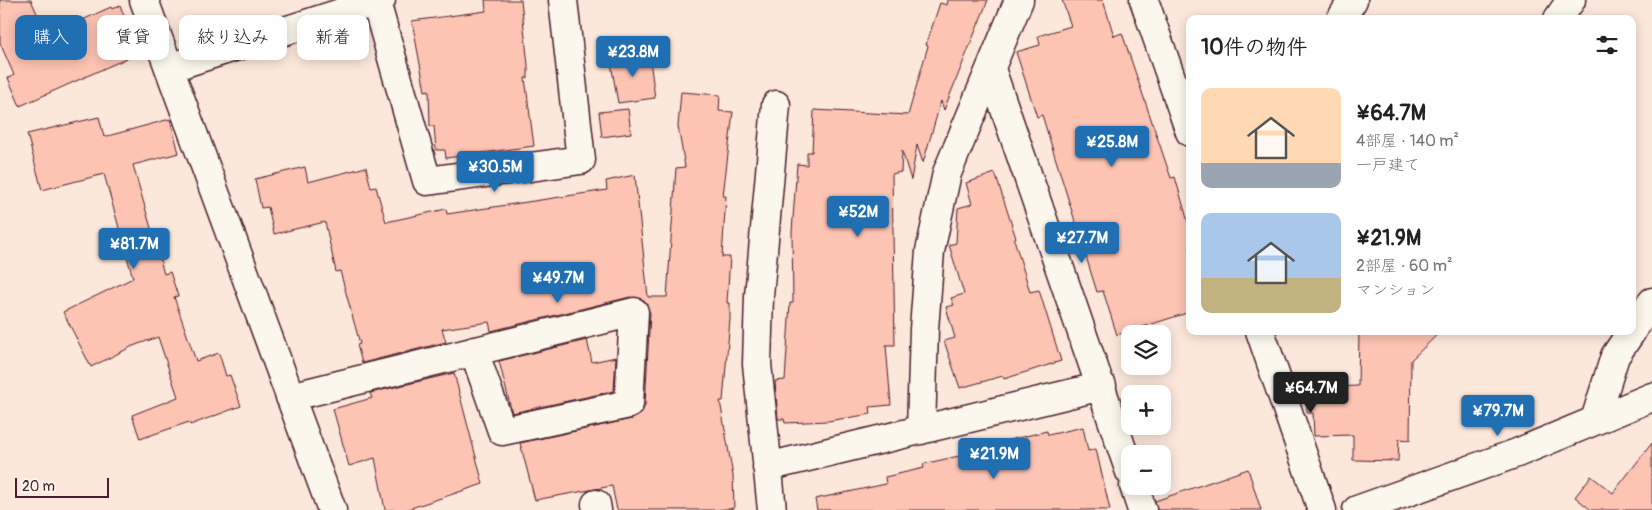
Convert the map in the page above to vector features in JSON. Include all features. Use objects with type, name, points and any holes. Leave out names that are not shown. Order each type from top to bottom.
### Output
[{"type":"street","points":[[144,0],[332,510]]},
{"type":"street","points":[[168,68],[378,1],[427,181],[581,160],[563,0]]},
{"type":"street","points":[[921,430],[924,329],[930,250],[946,173],[1019,0]]},
{"type":"street","points":[[1144,0],[1186,121]]},
{"type":"street","points":[[1344,15],[1353,0]]},
{"type":"street","points":[[1561,15],[1571,0]]},
{"type":"street","points":[[991,69],[1121,445]]},
{"type":"street","points":[[772,510],[758,364],[759,296],[776,105]]},
{"type":"street","points":[[1636,325],[1652,302]]},
{"type":"street","points":[[290,397],[474,351],[634,312],[629,404],[502,431],[474,351]]},
{"type":"street","points":[[1261,335],[1322,510]]},
{"type":"street","points":[[1595,420],[1615,356],[1629,335]]},
{"type":"street","points":[[767,467],[1102,386]]},
{"type":"street","points":[[1357,510],[1517,452],[1652,397]]},
{"type":"street","points":[[1137,495],[1142,510]]},
{"type":"building","points":[[0,0],[31,0],[38,15],[15,15],[15,60],[87,60],[87,18],[120,5],[124,15],[97,15],[97,60],[123,60],[20,106],[8,78],[14,75],[0,43]]},
{"type":"building","points":[[485,0],[521,0],[528,65],[528,78],[525,78],[534,146],[446,158],[445,150],[436,150],[434,126],[430,126],[429,90],[425,91],[412,21],[486,11]]},
{"type":"building","points":[[948,0],[988,0],[944,110],[941,101],[923,163],[917,145],[911,180],[902,151],[901,172],[892,174],[895,345],[886,345],[891,405],[870,407],[871,414],[828,421],[785,423],[784,419],[778,419],[775,381],[785,380],[790,303],[793,303],[792,232],[797,164],[807,165],[807,152],[812,152],[814,110],[908,115],[928,46],[926,45],[940,3],[947,5]]},
{"type":"building","points":[[1062,0],[1103,0],[1114,36],[1122,33],[1171,178],[1175,177],[1186,215],[1186,313],[1149,325],[1121,325],[1121,334],[1117,335],[1103,291],[1097,292],[1042,115],[1037,117],[1016,52],[1040,45],[1038,36],[1071,26]]},
{"type":"building","points":[[649,52],[655,98],[618,103],[610,58]]},
{"type":"building","points":[[681,92],[720,95],[719,111],[733,112],[723,196],[726,196],[722,257],[730,257],[727,303],[730,303],[730,319],[723,401],[720,401],[733,476],[734,508],[717,510],[617,510],[612,486],[535,500],[520,443],[632,419],[641,414],[645,405],[650,313],[644,300],[630,297],[491,331],[489,322],[442,329],[446,342],[362,363],[357,345],[360,344],[340,271],[336,272],[325,222],[274,234],[268,207],[261,208],[255,179],[305,167],[308,182],[366,167],[371,188],[376,187],[386,222],[446,209],[447,214],[607,190],[606,181],[635,175],[648,297],[667,297],[676,168],[685,167],[678,126]]},
{"type":"building","points":[[628,109],[631,133],[602,137],[599,112]]},
{"type":"building","points":[[99,117],[104,137],[170,119],[179,153],[133,165],[164,274],[170,272],[178,296],[174,297],[196,361],[219,353],[226,376],[230,375],[241,406],[190,425],[189,422],[140,439],[132,415],[178,397],[158,337],[133,346],[91,367],[63,312],[133,278],[104,174],[42,190],[27,134]]},
{"type":"building","points":[[995,173],[1016,238],[1014,239],[1030,292],[1039,290],[1061,361],[1004,379],[1003,376],[960,388],[944,341],[955,338],[946,307],[954,305],[951,298],[964,294],[949,245],[956,243],[958,208],[972,204],[966,183]]},
{"type":"building","points":[[1359,335],[1437,335],[1411,360],[1410,440],[1399,439],[1398,461],[1353,460],[1353,435],[1314,436],[1313,413],[1307,413],[1306,388],[1358,386]]},
{"type":"building","points":[[587,340],[592,362],[616,357],[614,391],[512,413],[499,361]]},
{"type":"building","points":[[454,373],[483,484],[405,510],[385,510],[375,458],[349,466],[333,409],[372,398],[370,393]]},
{"type":"building","points":[[1083,427],[1088,451],[1096,449],[1110,510],[817,510],[815,499],[886,484],[885,477],[924,468],[923,464],[968,454],[967,450],[1047,431],[1048,435]]},
{"type":"building","points":[[1652,443],[1652,510],[1591,510],[1575,497],[1591,476],[1613,493]]},
{"type":"building","points":[[1248,469],[1261,510],[1157,510],[1155,501]]}]
